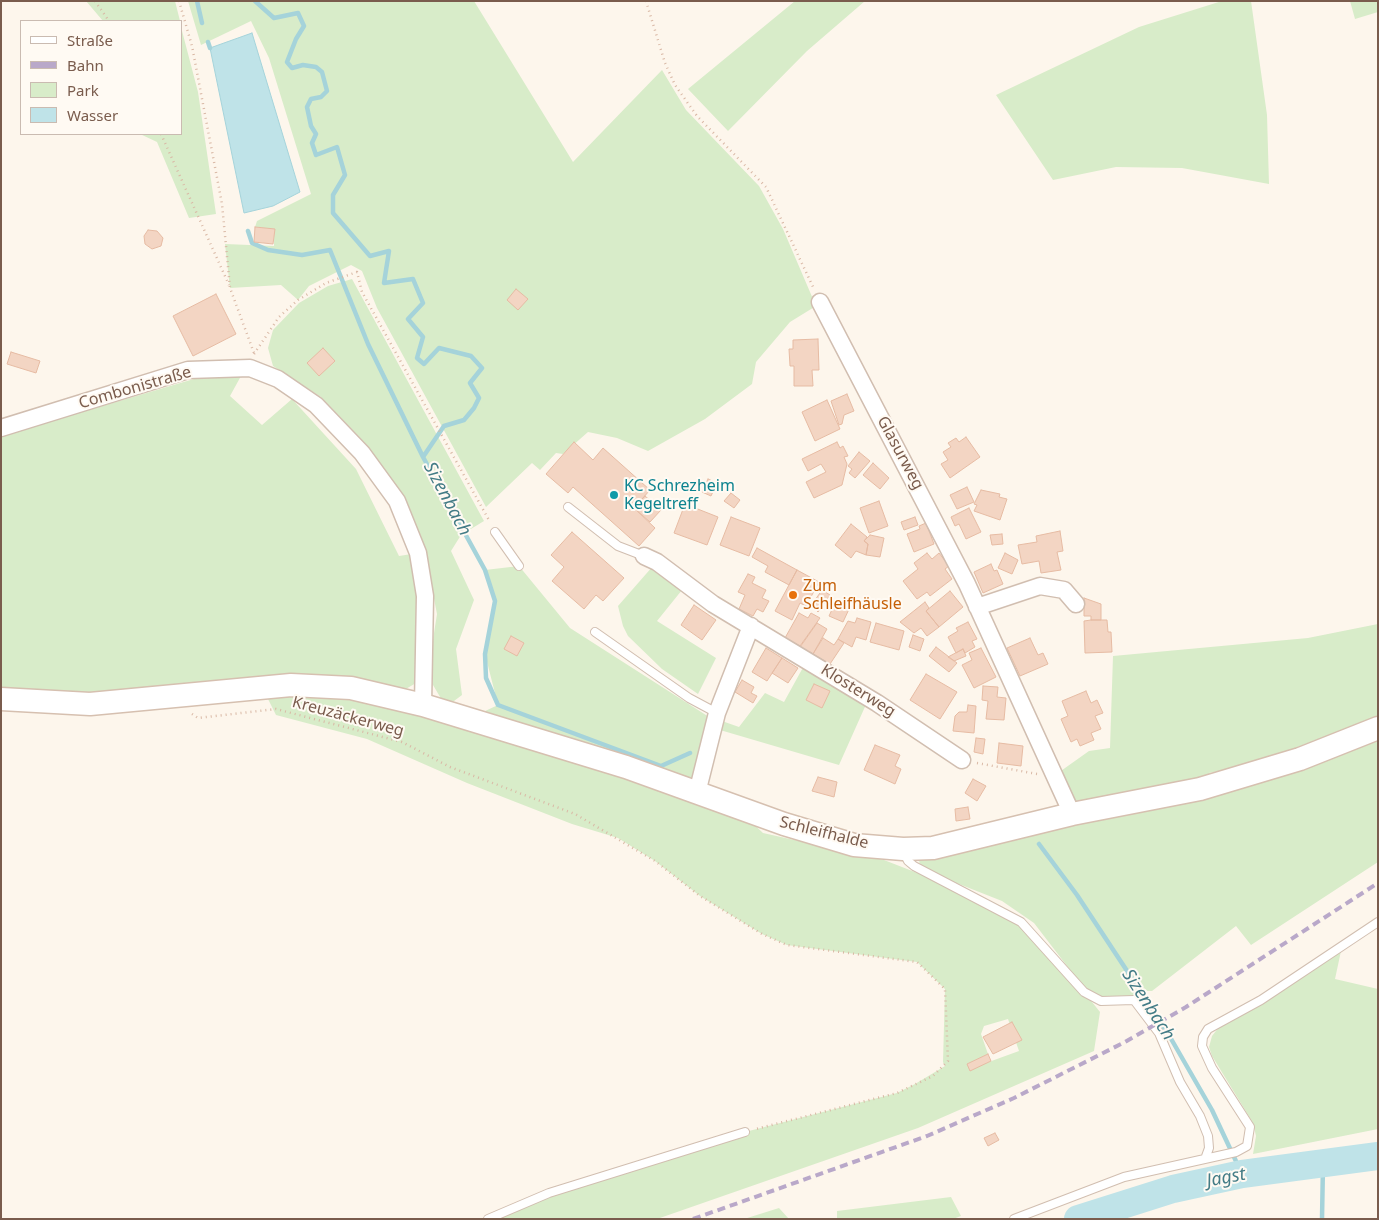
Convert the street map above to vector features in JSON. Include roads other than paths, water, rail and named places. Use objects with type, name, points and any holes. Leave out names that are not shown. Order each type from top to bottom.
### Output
[{"type":"main road","name":"Schleifhalde","points":[[1,699],[90,704],[169,697],[237,688],[291,685],[351,688],[423,705],[626,768],[784,824],[854,845],[903,849],[933,848],[1072,814],[1200,789],[1300,759],[1378,728]]},
{"type":"street","name":"Glasurweg","points":[[820,302],[920,490],[977,607],[1007,677],[1072,814]]},
{"type":"street","name":"Combonistraße","points":[[1,428],[188,370],[252,360],[316,405],[362,453],[396,500],[418,553],[425,596],[423,705]]},
{"type":"street","name":"Klosterweg","points":[[644,556],[657,562],[713,604],[877,703],[962,760]]},
{"type":"street","points":[[977,607],[1030,587],[1040,586],[1064,590],[1076,604]]},
{"type":"street","points":[[697,793],[717,713],[751,626]]},
{"type":"lane","points":[[568,508],[618,546],[644,556]]},
{"type":"lane","points":[[495,532],[518,566]]},
{"type":"lane","points":[[595,632],[688,698],[717,713]]},
{"type":"lane","points":[[903,849],[908,861],[914,866],[1021,922],[1084,992],[1101,1001],[1134,1000],[1159,1034],[1180,1082],[1200,1116],[1208,1136],[1209,1148],[1205,1158]]},
{"type":"lane","points":[[1014,1219],[1124,1177],[1236,1152],[1247,1146],[1250,1127],[1212,1068],[1202,1046],[1203,1037],[1208,1030],[1268,995],[1378,922]]},
{"type":"lane","points":[[488,1219],[549,1193],[745,1132]]},
{"type":"water","points":[[252,33],[300,192],[273,206],[244,213],[210,48]]},
{"type":"waterway","points":[[197,1],[202,23]]},
{"type":"waterway","name":"Sizenbach","points":[[255,1],[274,18],[298,13],[304,26],[296,39],[287,62],[292,68],[303,65],[316,67],[322,72],[327,91],[321,97],[311,99],[307,107],[311,126],[316,134],[312,143],[316,155],[337,147],[345,175],[333,195],[333,213],[370,256],[389,251],[384,283],[413,279],[423,303],[408,319],[423,337],[417,358],[424,364],[439,348],[471,356],[482,368],[470,383],[479,398],[474,408],[464,420],[444,426],[423,457],[485,570],[495,601],[485,654],[486,678],[498,705],[661,766],[690,753]]},
{"type":"waterway","points":[[208,42],[210,48]]},
{"type":"waterway","points":[[248,231],[252,243],[268,250],[302,255],[330,250],[368,344],[423,457]]},
{"type":"waterway","name":"Sizenbach","points":[[1039,844],[1077,895],[1137,986],[1152,1013],[1166,1030],[1212,1110],[1242,1174]]},
{"type":"waterway","name":"Jagst","points":[[1078,1219],[1173,1189],[1242,1174],[1378,1156]]},
{"type":"waterway","points":[[1322,1219],[1323,1164]]},
{"type":"railway","points":[[693,1219],[927,1136],[1014,1098],[1125,1042],[1186,1007],[1378,883]]},
{"type":"place","name":"KC Schrezheim Kegeltreff","points":[[614,495]]},
{"type":"place","name":"Zum Schleifhäusle","points":[[793,595]]}]
